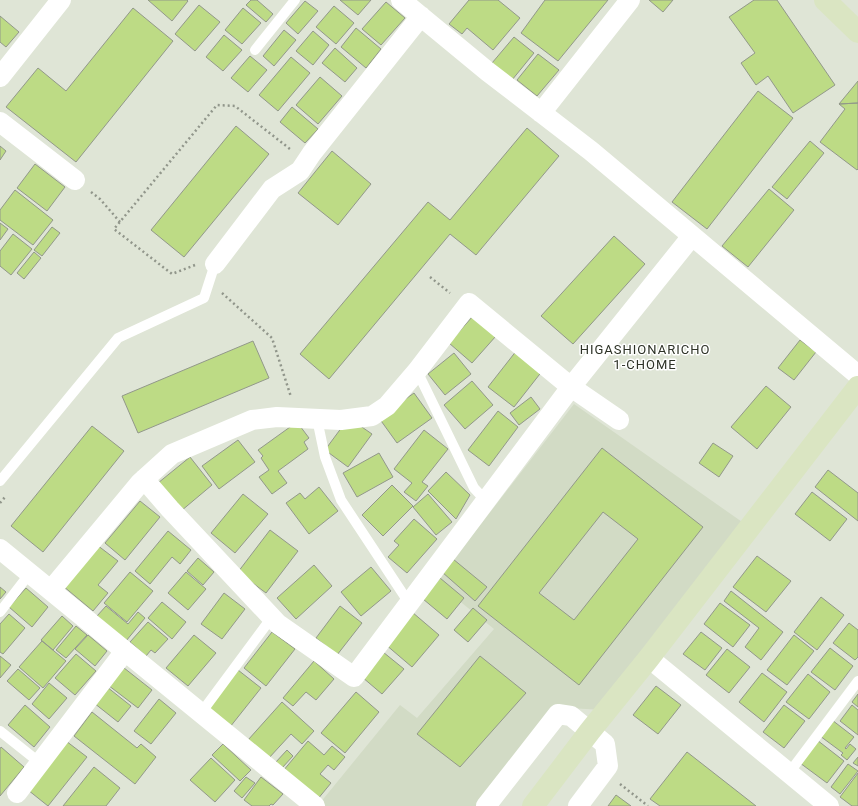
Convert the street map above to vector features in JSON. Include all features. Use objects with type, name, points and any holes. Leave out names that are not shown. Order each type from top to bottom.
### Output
[{"type":"street","points":[[0,77],[61,0]]},
{"type":"street","points":[[401,0],[487,71],[591,151],[858,375]]},
{"type":"street","points":[[541,113],[630,0]]},
{"type":"street","points":[[825,0],[858,32]]},
{"type":"street","points":[[215,264],[272,189],[300,171],[312,152],[421,16]]},
{"type":"street","points":[[0,122],[75,180]]},
{"type":"street","points":[[144,479],[170,509],[278,624],[354,677],[571,387],[692,236]]},
{"type":"street","points":[[51,590],[144,479],[172,454],[252,420],[277,417],[341,420],[372,416],[387,406],[417,371],[469,303],[571,387],[619,420]]},
{"type":"street","points":[[533,806],[858,387]]},
{"type":"street","points":[[0,549],[315,806]]},
{"type":"street","points":[[17,792],[125,651]]},
{"type":"street","points":[[649,658],[829,806]]},
{"type":"street","points":[[486,806],[558,714],[571,716],[605,744],[608,766],[578,806]]},
{"type":"lane","points":[[255,50],[295,0]]},
{"type":"lane","points":[[0,481],[118,338],[204,298],[215,264]]},
{"type":"lane","points":[[417,371],[474,488],[486,501]]},
{"type":"lane","points":[[317,419],[325,457],[341,500],[409,603]]},
{"type":"lane","points":[[0,612],[30,573]]},
{"type":"lane","points":[[201,713],[272,617]]},
{"type":"lane","points":[[789,773],[858,681]]},
{"type":"lane","points":[[0,731],[40,763]]},
{"type":"path","points":[[75,180],[100,199],[120,222]]},
{"type":"path","points":[[430,277],[451,294]]},
{"type":"path","points":[[604,772],[648,806]]},
{"type":"shaded area","points":[[574,404],[745,524],[602,710],[554,707],[477,806],[324,806],[320,803],[400,705],[417,718],[494,629],[436,582]]},
{"type":"building","points":[[148,0],[187,0],[188,1],[172,21]]},
{"type":"building","points":[[251,0],[257,0],[273,14],[266,22],[246,5]]},
{"type":"building","points":[[340,0],[371,0],[358,15]]},
{"type":"building","points":[[469,0],[498,0],[520,18],[493,50],[467,28],[462,34],[449,24]]},
{"type":"building","points":[[545,0],[608,0],[558,61],[521,33]]},
{"type":"building","points":[[649,0],[673,0],[663,12]]},
{"type":"building","points":[[754,0],[777,0],[835,85],[793,113],[768,76],[756,85],[741,63],[755,53],[729,17]]},
{"type":"building","points":[[305,1],[318,11],[298,34],[286,23]]},
{"type":"building","points":[[386,2],[405,18],[381,45],[362,29]]},
{"type":"building","points":[[199,5],[220,22],[195,51],[175,34]]},
{"type":"building","points":[[334,6],[354,23],[336,44],[316,27]]},
{"type":"building","points":[[133,8],[173,41],[76,162],[6,107],[38,68],[66,91]]},
{"type":"building","points":[[243,8],[261,23],[242,44],[225,30]]},
{"type":"building","points":[[0,16],[19,32],[6,47],[0,42]]},
{"type":"building","points":[[356,28],[381,49],[366,68],[341,47]]},
{"type":"building","points":[[284,30],[296,40],[274,66],[263,56]]},
{"type":"building","points":[[313,31],[329,45],[313,65],[296,51]]},
{"type":"building","points":[[224,35],[242,50],[223,71],[206,57]]},
{"type":"building","points":[[514,37],[534,53],[512,80],[492,63]]},
{"type":"building","points":[[335,48],[357,68],[345,82],[322,63]]},
{"type":"building","points":[[538,54],[559,70],[537,96],[517,80]]},
{"type":"building","points":[[250,56],[267,70],[248,92],[231,78]]},
{"type":"building","points":[[291,57],[310,73],[278,111],[259,95]]},
{"type":"building","points":[[320,77],[342,96],[318,124],[296,105]]},
{"type":"building","points":[[858,81],[858,103],[839,104]]},
{"type":"building","points":[[758,91],[793,118],[707,229],[672,202]]},
{"type":"building","points":[[858,103],[857,170],[820,142],[845,109],[839,104]]},
{"type":"building","points":[[292,107],[318,129],[305,143],[280,122]]},
{"type":"building","points":[[236,126],[269,154],[184,257],[151,230]]},
{"type":"building","points":[[527,128],[559,156],[476,255],[450,234],[329,379],[300,354],[428,202],[450,220]]},
{"type":"building","points":[[810,141],[824,153],[787,199],[772,187]]},
{"type":"building","points":[[0,146],[6,151],[0,160]]},
{"type":"building","points":[[332,151],[371,184],[338,225],[298,193]]},
{"type":"building","points":[[35,164],[65,187],[47,211],[17,188]]},
{"type":"building","points":[[769,189],[794,210],[748,267],[722,246]]},
{"type":"building","points":[[15,190],[53,220],[33,245],[0,220],[0,210]]},
{"type":"building","points":[[0,223],[8,229],[0,240]]},
{"type":"building","points":[[52,227],[60,233],[42,256],[34,250]]},
{"type":"building","points":[[13,234],[32,249],[11,275],[0,266],[0,251]]},
{"type":"building","points":[[614,236],[645,264],[573,344],[541,316]]},
{"type":"building","points":[[34,252],[41,258],[24,279],[17,273]]},
{"type":"building","points":[[473,316],[496,336],[472,363],[449,343]]},
{"type":"building","points":[[800,340],[816,352],[794,380],[778,368]]},
{"type":"building","points":[[253,341],[269,378],[138,433],[122,396]]},
{"type":"building","points":[[517,350],[543,370],[514,407],[488,387]]},
{"type":"building","points":[[454,353],[471,374],[445,395],[428,374]]},
{"type":"building","points":[[472,381],[493,405],[465,429],[444,405]]},
{"type":"building","points":[[766,386],[791,407],[757,449],[731,427]]},
{"type":"building","points":[[414,393],[432,418],[397,443],[379,418]]},
{"type":"building","points":[[531,397],[540,409],[519,425],[510,413]]},
{"type":"building","points":[[498,411],[518,427],[489,466],[468,450]]},
{"type":"building","points":[[297,422],[309,438],[304,442],[308,449],[278,471],[287,483],[272,494],[259,477],[269,470],[261,458],[263,456],[258,450]]},
{"type":"building","points":[[356,423],[372,434],[348,467],[325,450],[342,427]]},
{"type":"building","points":[[92,426],[124,451],[43,552],[11,526]]},
{"type":"building","points":[[424,430],[448,449],[422,482],[428,486],[416,501],[404,492],[412,483],[394,469]]},
{"type":"building","points":[[238,440],[255,462],[219,489],[202,466]]},
{"type":"building","points":[[713,443],[733,456],[719,477],[699,463]]},
{"type":"building","points":[[602,448],[703,527],[579,685],[478,606]],"holes":[[[603,512],[638,539],[574,620],[539,593]]]},
{"type":"building","points":[[379,453],[393,477],[357,497],[343,473]]},
{"type":"building","points":[[190,457],[212,485],[181,511],[158,483]]},
{"type":"building","points":[[828,470],[858,493],[858,521],[815,487]]},
{"type":"building","points":[[446,472],[470,495],[456,519],[428,491]]},
{"type":"building","points":[[392,485],[413,506],[383,536],[362,515]]},
{"type":"building","points":[[319,487],[338,511],[309,534],[286,503],[300,493],[305,499]]},
{"type":"building","points":[[812,492],[847,519],[830,541],[795,514]]},
{"type":"building","points":[[243,494],[268,514],[235,553],[211,533]]},
{"type":"building","points":[[428,494],[452,522],[436,535],[413,507]]},
{"type":"building","points":[[140,501],[160,517],[125,560],[105,543]]},
{"type":"building","points":[[414,519],[437,539],[407,573],[388,557],[399,545],[394,541]]},
{"type":"building","points":[[270,530],[298,551],[266,593],[238,572]]},
{"type":"building","points":[[168,531],[191,550],[180,564],[172,557],[150,584],[135,571]]},
{"type":"building","points":[[97,545],[118,561],[98,585],[108,593],[93,611],[63,586]]},
{"type":"building","points":[[757,556],[791,581],[766,612],[733,587]]},
{"type":"building","points":[[198,558],[214,572],[203,585],[187,571]]},
{"type":"building","points":[[453,559],[487,587],[475,601],[442,572]]},
{"type":"building","points":[[314,565],[332,586],[296,619],[277,598]]},
{"type":"building","points":[[371,567],[391,591],[361,616],[341,592]]},
{"type":"building","points":[[130,572],[153,591],[127,622],[104,603]]},
{"type":"building","points":[[186,572],[206,589],[188,610],[168,593]]},
{"type":"building","points":[[440,578],[464,598],[447,619],[423,599]]},
{"type":"building","points":[[0,587],[6,592],[0,599]]},
{"type":"building","points":[[26,588],[48,607],[32,627],[9,607]]},
{"type":"building","points":[[731,591],[783,632],[761,660],[745,647],[759,628],[724,601]]},
{"type":"building","points":[[224,593],[245,609],[222,639],[201,624]]},
{"type":"building","points":[[821,597],[844,615],[817,650],[794,632]]},
{"type":"building","points":[[162,602],[186,622],[172,639],[148,618]]},
{"type":"building","points":[[720,603],[750,625],[733,647],[704,624]]},
{"type":"building","points":[[106,606],[128,624],[138,612],[145,618],[126,641],[97,616]]},
{"type":"building","points":[[340,606],[362,623],[337,655],[316,638]]},
{"type":"building","points":[[473,608],[487,620],[468,642],[454,630]]},
{"type":"building","points":[[412,612],[439,635],[412,667],[385,644]]},
{"type":"building","points":[[9,614],[25,628],[3,654],[0,652],[0,624]]},
{"type":"building","points":[[62,616],[73,626],[53,650],[41,640]]},
{"type":"building","points":[[148,622],[168,639],[155,653],[151,650],[146,656],[130,642]]},
{"type":"building","points":[[849,623],[858,630],[858,657],[855,660],[833,643]]},
{"type":"building","points":[[76,626],[87,635],[66,658],[56,650]]},
{"type":"building","points":[[272,632],[295,649],[266,686],[244,668]]},
{"type":"building","points":[[701,632],[722,648],[705,670],[683,654]]},
{"type":"building","points":[[88,635],[107,651],[95,666],[75,649]]},
{"type":"building","points":[[194,635],[216,653],[188,686],[166,668]]},
{"type":"building","points":[[794,635],[814,651],[787,685],[767,670]]},
{"type":"building","points":[[42,641],[66,661],[43,688],[19,667]]},
{"type":"building","points":[[830,648],[853,666],[835,690],[811,672]]},
{"type":"building","points":[[727,649],[750,667],[729,693],[706,675]]},
{"type":"building","points":[[383,652],[404,669],[382,694],[362,677]]},
{"type":"building","points":[[76,654],[96,671],[75,695],[55,678]]},
{"type":"building","points":[[0,656],[11,665],[0,678]]},
{"type":"building","points":[[480,656],[526,693],[460,767],[417,734]]},
{"type":"building","points":[[314,661],[334,679],[316,700],[306,692],[293,706],[283,698]]},
{"type":"building","points":[[119,664],[152,690],[138,708],[104,682]]},
{"type":"building","points":[[18,669],[40,688],[29,700],[7,681]]},
{"type":"building","points":[[238,670],[261,688],[230,727],[207,710]]},
{"type":"building","points":[[762,673],[787,692],[764,722],[739,702]]},
{"type":"building","points":[[808,674],[830,692],[809,719],[786,702]]},
{"type":"building","points":[[49,683],[67,698],[49,719],[32,704]]},
{"type":"building","points":[[656,686],[681,705],[658,734],[633,715]]},
{"type":"building","points":[[107,687],[131,706],[118,722],[94,703]]},
{"type":"building","points":[[356,692],[379,712],[345,753],[321,733]]},
{"type":"building","points":[[858,694],[858,707],[852,702]]},
{"type":"building","points":[[159,699],[176,713],[151,744],[134,731]]},
{"type":"building","points":[[282,702],[314,731],[302,744],[291,734],[268,759],[248,740]]},
{"type":"building","points":[[25,705],[50,727],[34,747],[8,725]]},
{"type":"building","points":[[784,705],[805,721],[784,748],[763,732]]},
{"type":"building","points":[[852,705],[858,710],[858,735],[840,721]]},
{"type":"building","points":[[92,712],[137,748],[141,744],[156,757],[135,784],[74,736]]},
{"type":"building","points":[[832,720],[854,737],[845,748],[846,749],[850,744],[856,749],[847,760],[841,755],[843,753],[820,736]]},
{"type":"building","points":[[817,740],[844,761],[827,783],[800,763]]},
{"type":"building","points":[[66,741],[87,757],[48,806],[28,790]]},
{"type":"building","points":[[308,741],[324,755],[332,746],[345,757],[334,770],[328,765],[320,774],[331,783],[317,800],[283,771]]},
{"type":"building","points":[[223,744],[251,770],[240,781],[212,755]]},
{"type":"building","points":[[1,747],[24,767],[0,796],[0,749]]},
{"type":"building","points":[[287,750],[293,756],[282,768],[275,763]]},
{"type":"building","points":[[687,752],[756,806],[660,806],[650,799]]},
{"type":"building","points":[[858,757],[858,766],[853,763]]},
{"type":"building","points":[[211,758],[235,780],[215,802],[190,780]]},
{"type":"building","points":[[848,764],[858,771],[840,794],[831,787]]},
{"type":"building","points":[[94,767],[120,788],[106,806],[63,806]]},
{"type":"building","points":[[858,773],[858,806],[852,806],[840,797]]},
{"type":"building","points":[[246,777],[255,783],[242,798],[234,791]]},
{"type":"building","points":[[261,777],[283,794],[273,805],[252,806],[244,800]]},
{"type":"building","points":[[616,795],[631,806],[608,806]]},
{"type":"district","name":"HIGASHIONARICHO 1-CHOME","points":[[645,356]]}]
